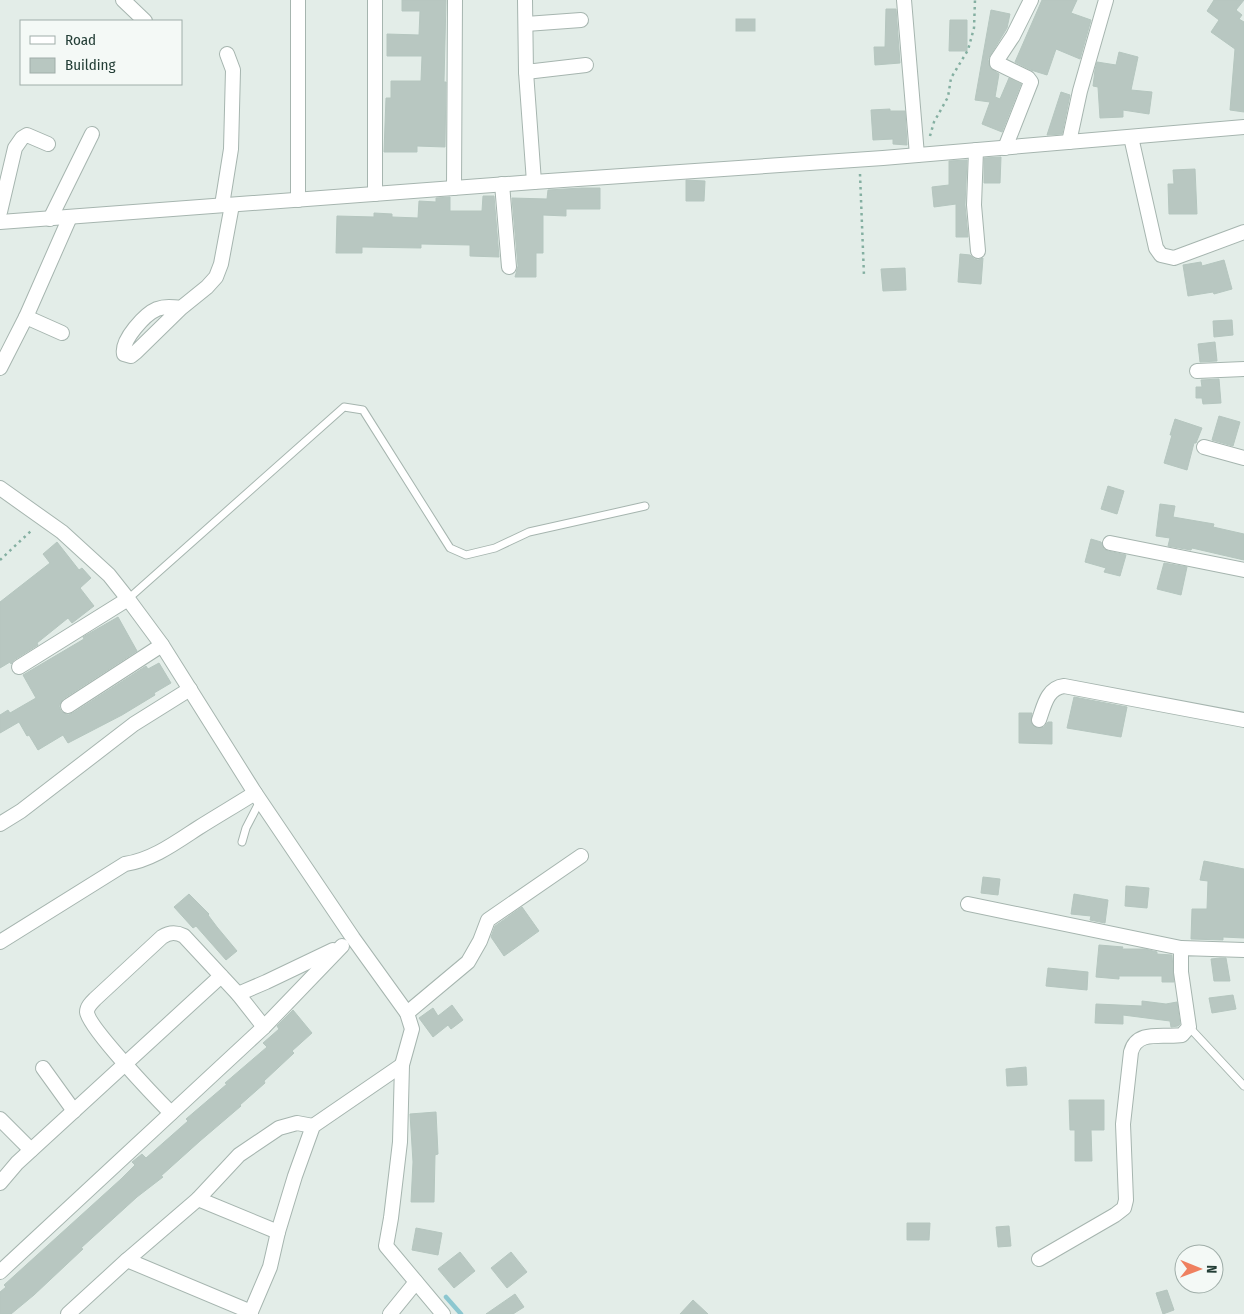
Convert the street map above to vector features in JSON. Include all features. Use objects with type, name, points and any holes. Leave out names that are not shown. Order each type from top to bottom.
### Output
[{"type":"street","points":[[123,0],[144,20]]},
{"type":"street","points":[[298,0],[298,200]]},
{"type":"street","points":[[375,0],[375,194]]},
{"type":"street","points":[[454,188],[455,0]]},
{"type":"street","points":[[525,0],[526,72],[534,182]]},
{"type":"street","points":[[904,0],[923,155]]},
{"type":"street","points":[[1005,148],[1031,82],[1028,78],[997,63],[997,60],[1031,0]]},
{"type":"street","points":[[1070,142],[1080,91],[1106,0]]},
{"type":"street","points":[[526,24],[581,20]]},
{"type":"street","points":[[181,308],[208,287],[216,277],[222,264],[231,150],[233,70],[226,54]]},
{"type":"street","points":[[526,72],[586,65]]},
{"type":"street","points":[[0,222],[502,184],[860,160],[1244,128]]},
{"type":"street","points":[[50,219],[92,134]]},
{"type":"street","points":[[0,212],[18,142],[27,135],[48,144]]},
{"type":"street","points":[[1131,137],[1156,248],[1161,256],[1174,258],[1244,232]]},
{"type":"street","points":[[976,150],[974,205],[978,251]]},
{"type":"street","points":[[502,184],[508,267]]},
{"type":"street","points":[[0,368],[26,317],[70,217]]},
{"type":"street","points":[[26,317],[62,333]]},
{"type":"street","points":[[1197,371],[1244,369]]},
{"type":"street","points":[[1204,447],[1244,458]]},
{"type":"street","points":[[0,488],[62,532],[86,552],[109,575],[128,599],[162,645],[347,942],[407,1013],[412,1029],[402,1065],[400,1142],[386,1246],[443,1314]]},
{"type":"street","points":[[1110,543],[1244,570]]},
{"type":"street","points":[[19,667],[128,599]]},
{"type":"street","points":[[68,706],[162,645]]},
{"type":"street","points":[[1039,720],[1048,695],[1054,689],[1064,686],[1244,720]]},
{"type":"street","points":[[0,824],[21,811],[134,724],[190,689]]},
{"type":"street","points":[[0,942],[125,864],[140,861],[150,856],[257,797]]},
{"type":"street","points":[[407,1013],[468,962],[478,946],[488,920],[581,856]]},
{"type":"street","points":[[968,904],[1180,948],[1244,950]]},
{"type":"street","points":[[171,1113],[125,1063],[91,1022],[87,1013],[91,1003],[155,943],[169,933],[178,933],[184,936],[238,994],[264,1027]]},
{"type":"street","points":[[238,994],[347,942]]},
{"type":"street","points":[[0,1272],[264,1027],[347,942]]},
{"type":"street","points":[[1038,1259],[1124,1208],[1126,1200],[1123,1124],[1133,1044],[1145,1037],[1182,1035],[1189,1027],[1181,972],[1180,948]]},
{"type":"street","points":[[0,1183],[17,1163],[221,976]]},
{"type":"street","points":[[127,1260],[251,1313],[270,1267],[278,1232],[295,1176],[313,1126],[402,1065]]},
{"type":"street","points":[[43,1068],[74,1110]]},
{"type":"street","points":[[0,1119],[31,1150]]},
{"type":"street","points":[[68,1314],[198,1199],[239,1155],[279,1128],[298,1123],[313,1126]]},
{"type":"street","points":[[198,1199],[278,1232]]},
{"type":"street","points":[[390,1314],[416,1282]]},
{"type":"lane","points":[[128,599],[344,407],[363,410],[450,548],[466,555],[494,548],[530,532],[645,506]]},
{"type":"lane","points":[[242,842],[257,797]]},
{"type":"lane","points":[[1189,1027],[1244,1086]]},
{"type":"path","points":[[923,155],[934,122],[948,97],[951,78],[968,50],[974,28],[975,0]]},
{"type":"path","points":[[860,160],[864,276]]},
{"type":"path","points":[[0,560],[26,537],[42,518]]},
{"type":"building","points":[[402,0],[446,0],[445,147],[417,146],[417,152],[384,152],[386,98],[391,98],[391,81],[421,81],[422,56],[387,56],[387,34],[419,35],[420,11],[402,11]]},
{"type":"building","points":[[1042,0],[1077,0],[1071,13],[1091,20],[1080,59],[1056,49],[1047,75],[1015,62]]},
{"type":"building","points":[[1214,0],[1244,0],[1236,10],[1242,15],[1239,19],[1244,22],[1244,112],[1230,110],[1235,49],[1211,32],[1219,20],[1207,11]]},
{"type":"building","points":[[886,9],[896,9],[900,63],[875,65],[874,47],[885,47]]},
{"type":"building","points":[[991,10],[1010,14],[1007,28],[988,59],[990,68],[999,74],[995,97],[1000,99],[1009,78],[1021,84],[1002,132],[982,124],[990,102],[975,100]]},
{"type":"building","points":[[736,19],[755,19],[755,31],[736,31]]},
{"type":"building","points":[[950,20],[967,20],[967,51],[949,51]]},
{"type":"building","points":[[1119,52],[1138,57],[1131,90],[1152,92],[1149,114],[1123,110],[1123,117],[1100,118],[1098,87],[1093,86],[1097,62],[1116,65]]},
{"type":"building","points":[[1061,92],[1070,95],[1062,134],[1047,135]]},
{"type":"building","points":[[890,109],[890,111],[905,111],[907,145],[893,144],[893,139],[873,140],[871,110]]},
{"type":"building","points":[[1001,157],[1000,183],[984,183],[984,158]]},
{"type":"building","points":[[967,160],[965,205],[968,237],[956,237],[956,204],[934,207],[932,187],[949,185],[949,161]]},
{"type":"building","points":[[1195,169],[1197,214],[1169,214],[1168,184],[1174,184],[1173,170]]},
{"type":"building","points":[[686,180],[705,181],[704,201],[686,201]]},
{"type":"building","points":[[600,188],[600,209],[566,209],[566,216],[543,215],[543,253],[536,253],[536,277],[515,277],[518,266],[512,198],[547,199],[548,190]]},
{"type":"building","points":[[483,196],[494,196],[499,257],[470,256],[470,245],[421,244],[421,248],[362,247],[362,253],[336,253],[337,216],[374,217],[374,213],[392,214],[392,217],[418,218],[419,201],[436,202],[436,198],[450,197],[450,211],[482,211]]},
{"type":"building","points":[[960,254],[970,255],[978,260],[983,258],[981,284],[958,282]]},
{"type":"building","points":[[1224,260],[1232,289],[1214,294],[1213,292],[1188,296],[1183,265],[1201,262],[1202,266]]},
{"type":"building","points":[[905,268],[906,290],[883,291],[881,269]]},
{"type":"building","points":[[1232,320],[1233,335],[1214,337],[1213,321]]},
{"type":"building","points":[[1215,342],[1217,361],[1200,362],[1198,344]]},
{"type":"building","points":[[1219,379],[1221,403],[1203,404],[1202,398],[1196,398],[1196,387],[1202,387],[1201,380]]},
{"type":"building","points":[[1219,416],[1240,422],[1233,446],[1212,440]]},
{"type":"building","points":[[1175,419],[1202,428],[1196,443],[1194,443],[1187,470],[1164,463]]},
{"type":"building","points":[[1108,486],[1124,491],[1117,514],[1101,509]]},
{"type":"building","points":[[1160,504],[1175,506],[1173,517],[1214,524],[1213,527],[1244,534],[1244,560],[1192,548],[1191,550],[1168,546],[1170,538],[1156,536]]},
{"type":"building","points":[[1091,539],[1101,542],[1104,549],[1108,551],[1126,555],[1120,576],[1104,572],[1106,568],[1085,562]]},
{"type":"building","points":[[57,542],[79,570],[82,568],[91,578],[80,588],[94,606],[72,623],[68,618],[37,643],[38,645],[14,660],[11,664],[10,662],[0,668],[0,602],[50,563],[43,554]]},
{"type":"building","points":[[1164,563],[1187,567],[1181,595],[1157,589]]},
{"type":"building","points":[[118,617],[137,651],[63,699],[59,706],[61,711],[68,715],[73,713],[146,666],[148,669],[159,663],[171,683],[122,715],[68,743],[63,735],[38,750],[19,722],[0,733],[0,715],[8,710],[10,713],[36,698],[23,675]]},
{"type":"building","points":[[1074,697],[1127,707],[1121,737],[1067,728]]},
{"type":"building","points":[[1019,713],[1032,713],[1031,722],[1037,728],[1044,727],[1048,722],[1052,722],[1052,744],[1019,743]]},
{"type":"building","points":[[1204,861],[1244,869],[1244,938],[1223,937],[1223,940],[1191,939],[1192,909],[1207,909],[1208,881],[1200,880]]},
{"type":"building","points":[[983,877],[1000,879],[998,895],[981,893]]},
{"type":"building","points":[[1126,886],[1149,888],[1147,908],[1125,906]]},
{"type":"building","points":[[189,894],[209,914],[237,951],[226,960],[196,926],[193,928],[174,907]]},
{"type":"building","points":[[1074,894],[1108,900],[1105,923],[1090,920],[1091,916],[1071,914]]},
{"type":"building","points":[[522,907],[539,931],[504,956],[491,937],[495,926]]},
{"type":"building","points":[[1099,945],[1123,947],[1122,949],[1145,949],[1157,952],[1157,954],[1172,955],[1174,982],[1162,982],[1162,976],[1119,976],[1119,979],[1096,977]]},
{"type":"building","points":[[1226,958],[1230,981],[1214,981],[1211,959]]},
{"type":"building","points":[[1048,968],[1088,972],[1087,990],[1046,986]]},
{"type":"building","points":[[1233,995],[1236,1009],[1212,1013],[1209,998]]},
{"type":"building","points":[[1142,1001],[1166,1004],[1177,1002],[1180,1024],[1171,1027],[1170,1021],[1123,1015],[1123,1024],[1095,1023],[1096,1004],[1142,1006]]},
{"type":"building","points":[[452,1005],[463,1020],[451,1029],[448,1025],[433,1037],[419,1018],[433,1008],[438,1016]]},
{"type":"building","points":[[293,1010],[312,1033],[292,1051],[294,1053],[241,1106],[81,1248],[83,1249],[34,1295],[11,1314],[0,1314],[0,1292],[6,1287],[4,1285],[121,1179],[135,1165],[132,1162],[142,1154],[146,1158],[188,1121],[186,1119],[227,1084],[225,1083],[267,1047],[263,1043],[279,1029],[277,1026]]},
{"type":"building","points":[[1026,1067],[1027,1085],[1007,1086],[1006,1069]]},
{"type":"building","points":[[1069,1100],[1104,1100],[1104,1130],[1091,1130],[1092,1161],[1075,1161],[1075,1130],[1070,1130]]},
{"type":"building","points":[[436,1112],[438,1154],[435,1155],[434,1202],[411,1202],[413,1162],[410,1114]]},
{"type":"building","points":[[907,1223],[930,1223],[929,1240],[907,1240]]},
{"type":"building","points":[[1009,1226],[1011,1246],[998,1247],[996,1227]]},
{"type":"building","points":[[416,1228],[442,1233],[438,1255],[412,1250]]},
{"type":"building","points":[[460,1252],[475,1271],[454,1288],[438,1269]]},
{"type":"building","points":[[511,1252],[527,1272],[507,1288],[491,1268]]},
{"type":"building","points":[[1167,1290],[1174,1310],[1163,1314],[1156,1293]]},
{"type":"building","points":[[515,1294],[524,1307],[513,1314],[486,1314]]},
{"type":"building","points":[[693,1300],[708,1314],[680,1314]]},
{"type":"waterway","points":[[446,1297],[461,1314]]}]
